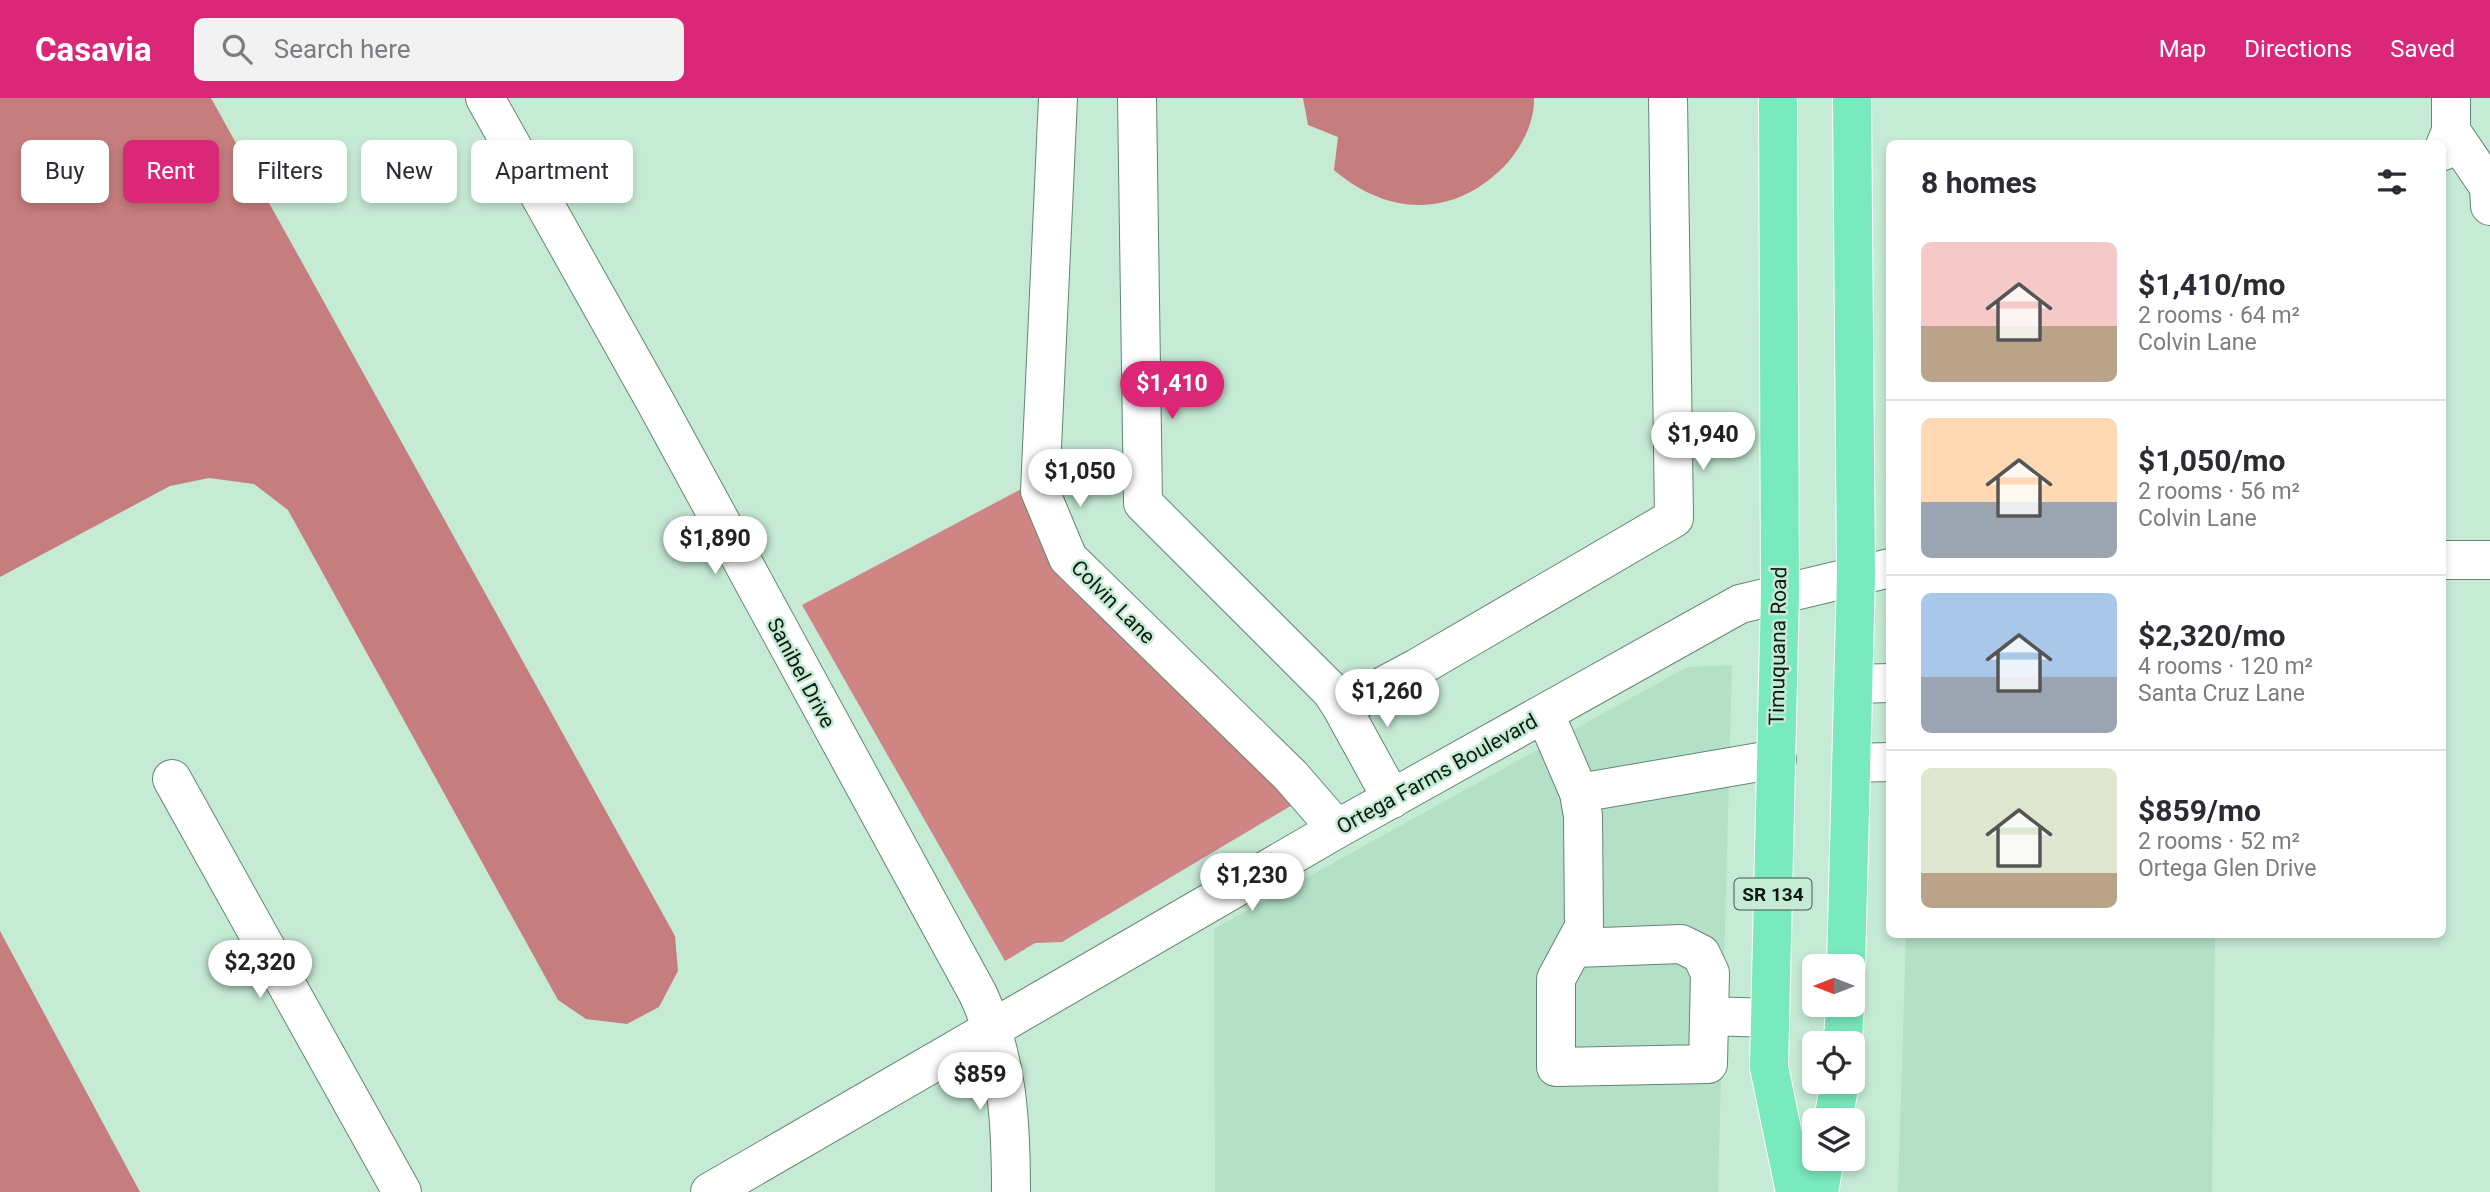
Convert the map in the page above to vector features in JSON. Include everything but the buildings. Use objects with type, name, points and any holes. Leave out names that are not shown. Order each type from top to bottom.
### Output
[{"type":"main road","name":"Timuquana Road","points":[[1778,98],[1780,594],[1769,1067],[1795,1192]]},
{"type":"main road","points":[[1846,954],[1852,763],[1872,683],[1873,572],[1852,98]]},
{"type":"main road","points":[[1819,1192],[1823,1171]]},
{"type":"street","name":"Sanibel Drive","points":[[485,98],[656,403],[994,1028],[1011,1114],[1011,1192]]},
{"type":"street","name":"Colvin Lane","points":[[1058,98],[1040,491],[1068,558],[1291,776],[1337,829]]},
{"type":"street","points":[[1137,98],[1143,503],[1331,691],[1392,799]]},
{"type":"street","points":[[1342,708],[1417,668],[1674,518],[1668,98]]},
{"type":"street","points":[[2448,127],[2489,187],[2490,206]]},
{"type":"street","points":[[2446,559],[2490,559]]},
{"type":"street","name":"Ortega Farms Boulevard","points":[[710,1192],[1337,829],[1740,604],[1873,572]]},
{"type":"street","points":[[1545,714],[1579,793],[1583,816],[1584,926],[1575,948],[1556,979],[1556,1067],[1708,1064],[1710,973],[1701,954],[1681,944],[1575,948]]},
{"type":"street","points":[[1579,793],[1777,759]]},
{"type":"street","points":[[1852,763],[1886,762]]},
{"type":"street","points":[[172,779],[402,1192]]},
{"type":"street","points":[[1709,1016],[1770,1018]]},
{"type":"shaded area","points":[[0,98],[211,98],[234,140],[233,203],[269,203],[675,936],[678,971],[659,1007],[627,1024],[586,1019],[558,1000],[288,510],[254,484],[209,478],[170,486],[0,577]]},
{"type":"shaded area","points":[[1303,98],[1534,98],[1534,106],[1527,132],[1519,148],[1489,180],[1446,202],[1423,205],[1378,197],[1356,186],[1334,170],[1338,137],[1308,125]]},
{"type":"shaded area","points":[[1025,487],[1058,576],[1294,804],[1062,942],[1035,943],[1005,961],[802,605]]},
{"type":"shaded area","points":[[1732,665],[1718,1192],[1215,1192],[1214,929],[1687,667]]},
{"type":"shaded area","points":[[0,931],[140,1192],[0,1192]]},
{"type":"shaded area","points":[[1906,938],[2215,938],[2212,1192],[1898,1192]]}]
